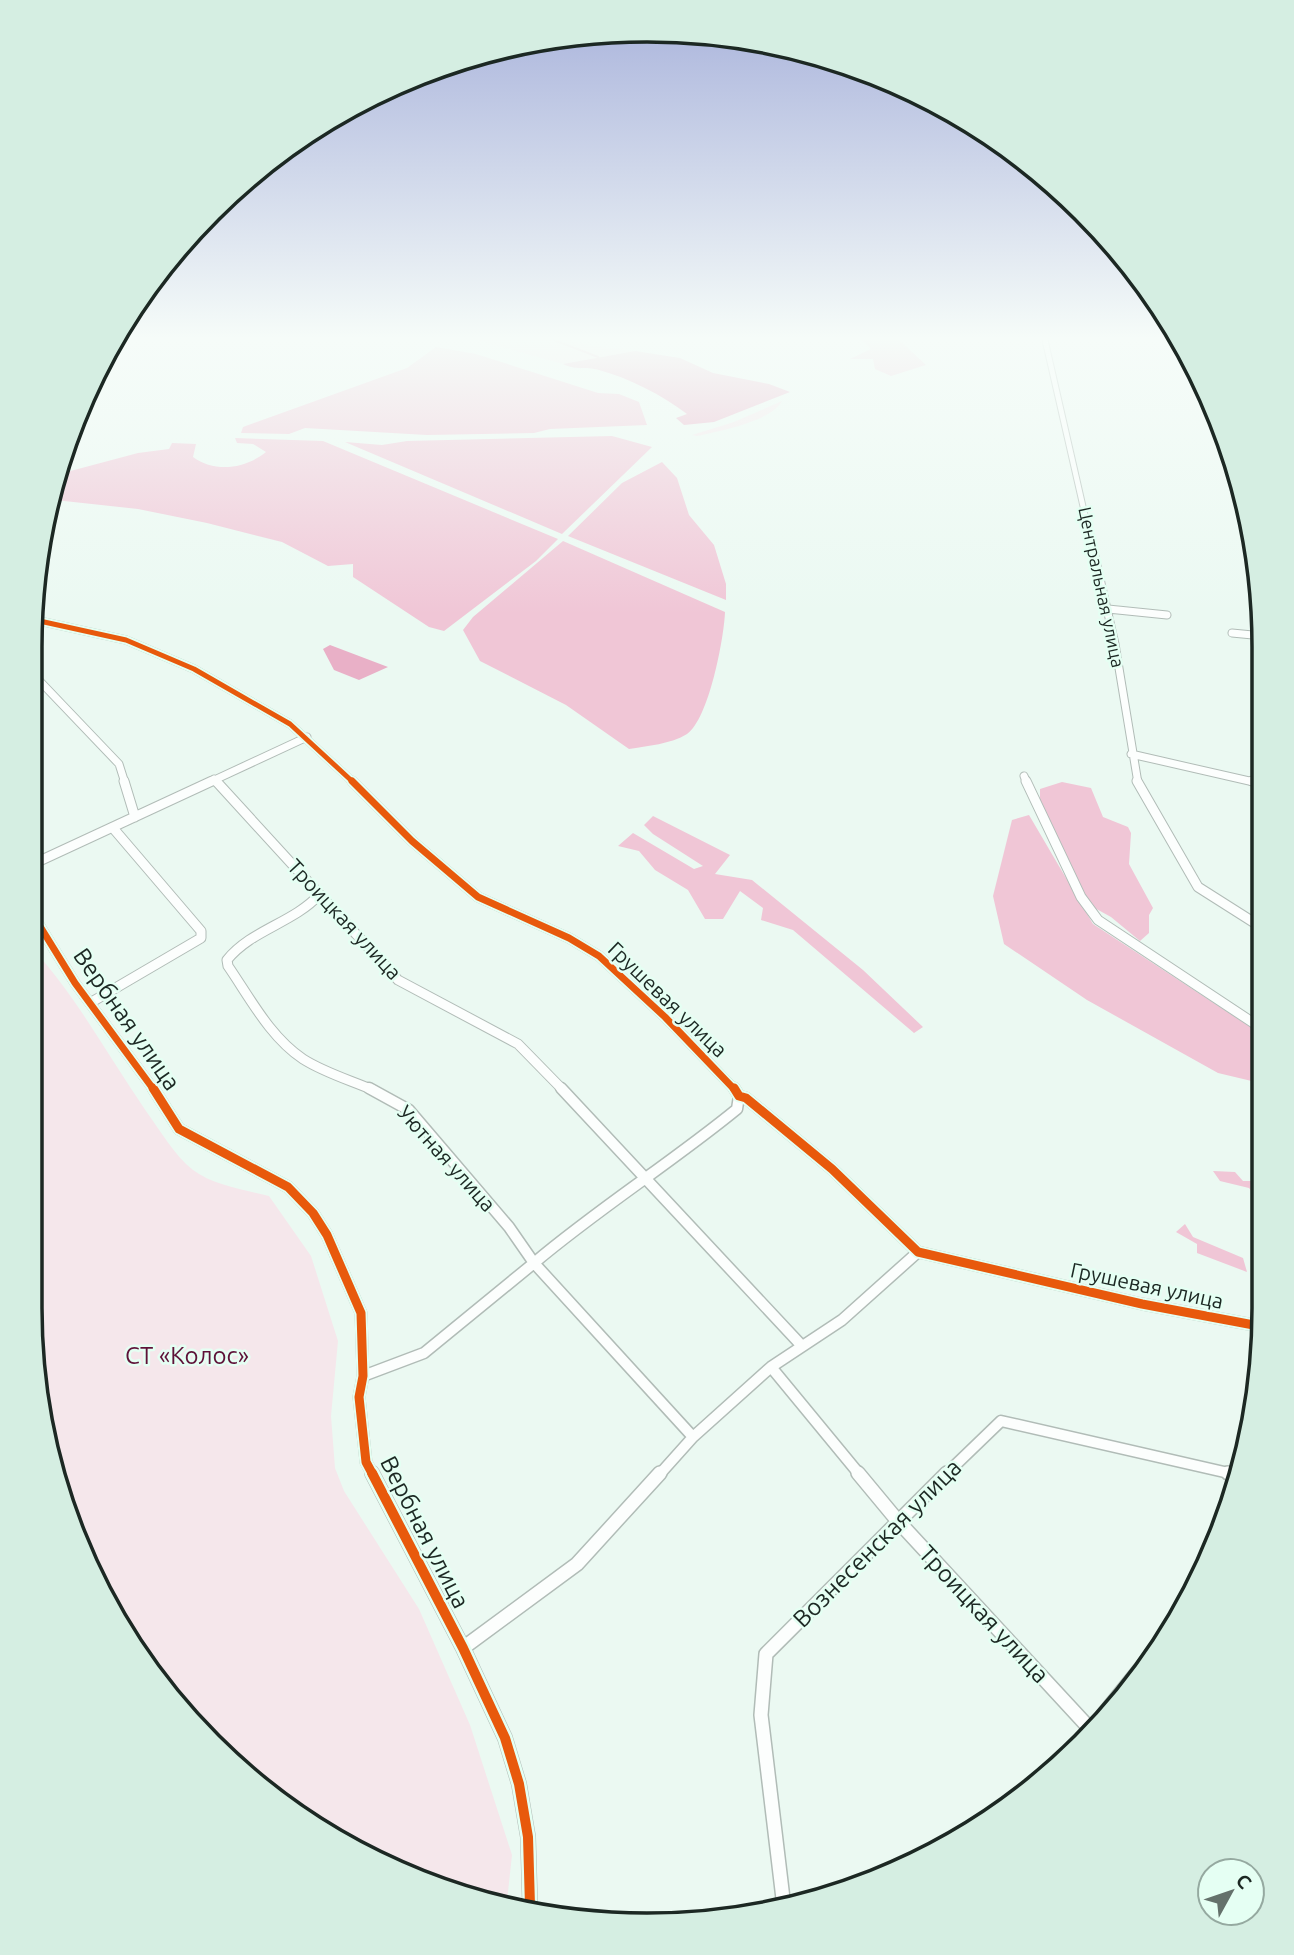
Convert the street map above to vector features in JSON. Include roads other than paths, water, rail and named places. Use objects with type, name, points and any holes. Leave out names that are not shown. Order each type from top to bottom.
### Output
[{"type":"street","name":"Центральная улица","points":[[1066,431],[1108,609],[1137,781],[1167,838],[1198,887],[1252,920]]},
{"type":"street","points":[[1108,609],[1167,615]]},
{"type":"street","name":"Грушевая улица","points":[[43,622],[126,640],[194,669],[307,737],[412,841],[478,897],[569,937],[598,956],[665,1017],[730,1083],[739,1096],[746,1098],[832,1168],[918,1252],[1142,1304],[1252,1325]]},
{"type":"street","points":[[1232,633],[1252,635]]},
{"type":"street","points":[[42,683],[119,764],[135,817]]},
{"type":"street","points":[[42,860],[307,737]]},
{"type":"street","points":[[1131,754],[1166,765],[1252,781]]},
{"type":"street","points":[[1024,776],[1081,897],[1098,920],[1252,1022]]},
{"type":"street","name":"Троицкая улица","points":[[214,779],[398,980],[414,991],[518,1044],[610,1138],[644,1178],[802,1346]]},
{"type":"street","points":[[90,1003],[201,938],[201,932],[113,828]]},
{"type":"street","name":"Уютная улица","points":[[319,895],[307,909],[236,949],[227,960],[275,1031],[300,1057],[395,1100],[409,1110],[509,1227],[534,1263],[693,1437]]},
{"type":"street","name":"Вербная улица","points":[[42,929],[90,1003],[145,1075],[179,1129],[288,1187],[313,1213],[349,1281],[360,1313],[363,1376],[359,1397],[366,1462],[463,1648],[505,1738],[519,1784],[528,1837],[530,1901]]},
{"type":"street","points":[[363,1376],[424,1353],[581,1223],[684,1153],[732,1114],[737,1109],[739,1096]]},
{"type":"street","points":[[463,1648],[577,1564],[693,1437],[771,1367],[842,1320],[918,1252]]},
{"type":"street","name":"Троицкая улица","points":[[771,1367],[897,1520],[1083,1727]]},
{"type":"street","name":"Вознесенская улица","points":[[783,1897],[761,1715],[766,1654],[897,1520],[1001,1421],[1229,1473]]},
{"type":"park label","name":"СТ «Колос»","points":[[187,1355]]}]
